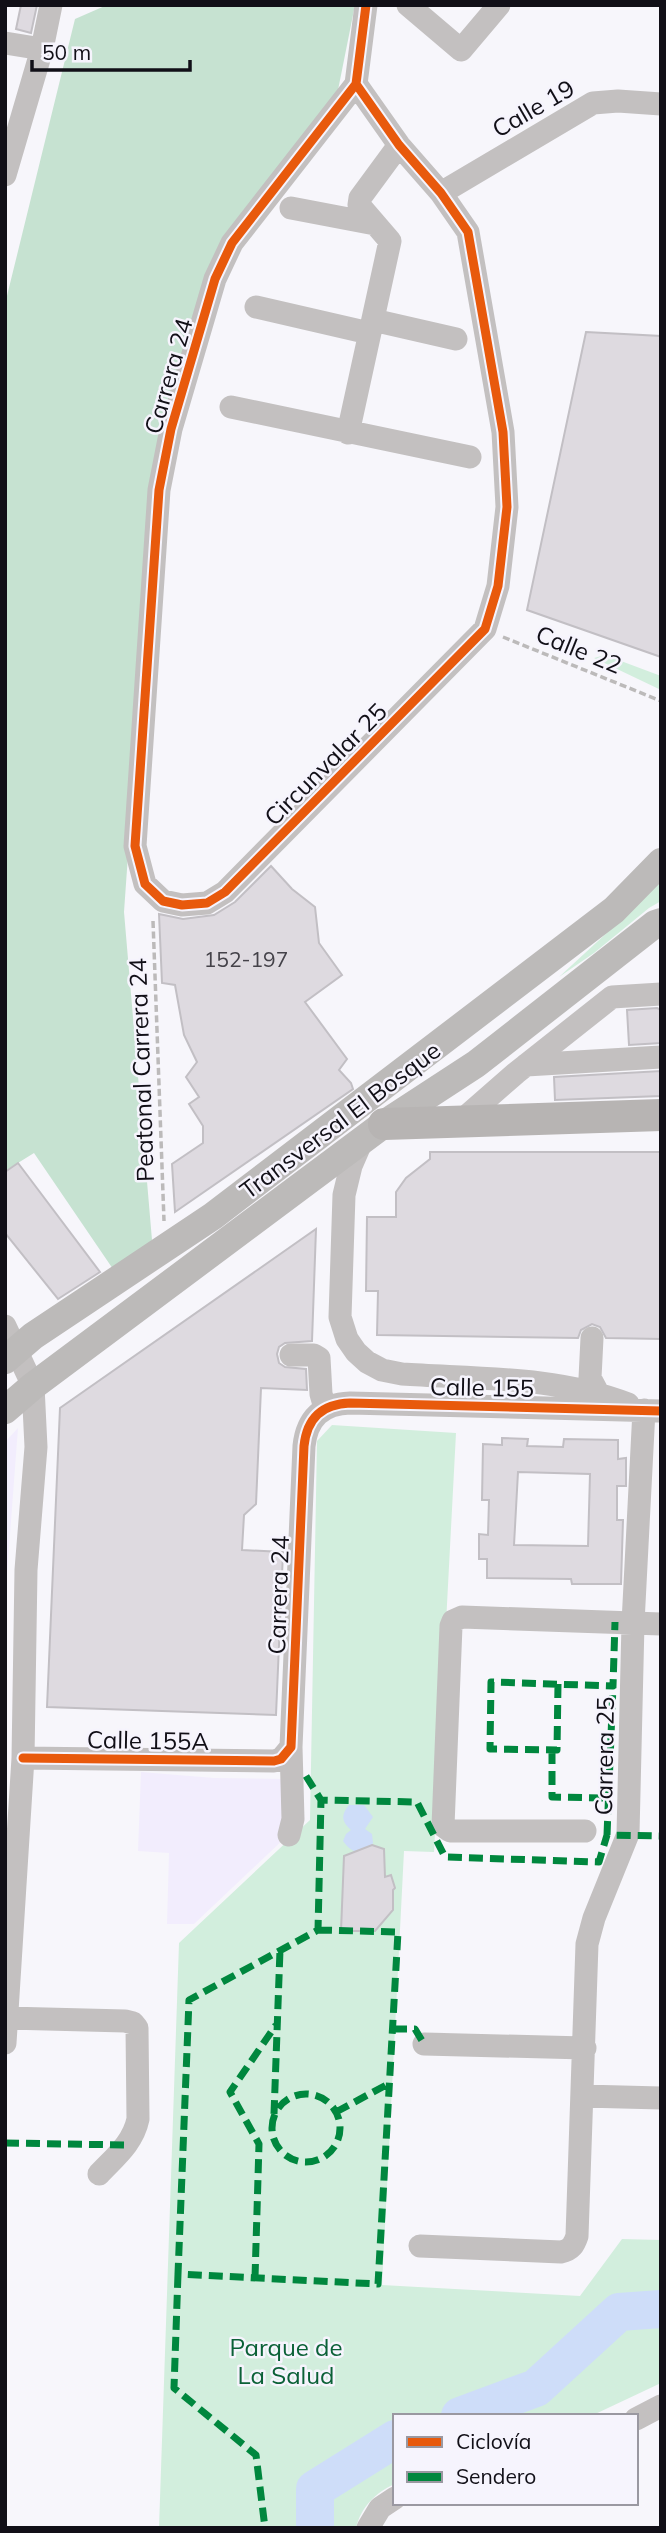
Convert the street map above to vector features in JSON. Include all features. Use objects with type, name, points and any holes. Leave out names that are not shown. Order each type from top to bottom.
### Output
[{"type":"highway","points":[[373,1134],[460,1122],[661,1115]]},
{"type":"main road","name":"Transversal El Bosque","points":[[9,1345],[213,1216],[614,910],[661,862]]},
{"type":"main road","name":"Transversal El Bosque","points":[[5,1410],[33,1386],[373,1134],[476,1064],[654,924],[661,922]]},
{"type":"street","points":[[5,175],[14,115],[42,49],[51,5]]},
{"type":"street","points":[[366,5],[356,84],[399,145],[441,193],[468,232],[503,432],[507,507],[498,586],[485,629]]},
{"type":"street","points":[[408,5],[461,50],[499,5]]},
{"type":"street","points":[[5,43],[42,49]]},
{"type":"street","name":"Carrera 24","points":[[152,891],[145,884],[135,846],[159,490],[171,429],[215,279],[232,243],[356,84]]},
{"type":"street","name":"Calle 19","points":[[441,193],[593,103],[618,101],[661,104]]},
{"type":"street","points":[[348,433],[390,241],[359,205],[360,198],[399,145]]},
{"type":"street","points":[[291,208],[375,224]]},
{"type":"street","points":[[256,307],[456,339]]},
{"type":"street","points":[[231,407],[470,457]]},
{"type":"street","name":"Circunvalar 25","points":[[152,891],[163,901],[182,905],[207,903],[226,892],[485,629]]},
{"type":"street","points":[[460,1122],[611,997],[661,994]]},
{"type":"street","points":[[526,1065],[661,1057]]},
{"type":"street","name":"Calle 155","points":[[373,1134],[351,1166],[344,1195],[340,1317],[346,1339],[367,1362],[382,1370],[402,1374],[566,1385],[653,1411]]},
{"type":"street","points":[[566,1385],[578,1369],[585,1338],[590,1378],[598,1393]]},
{"type":"street","points":[[5,2043],[9,1917],[23,1758],[26,1570],[36,1447],[33,1386],[9,1345]]},
{"type":"street","name":"Carrera 24","points":[[289,1835],[293,1819],[275,1756],[303,1446],[317,1415],[321,1394],[320,1358],[314,1355],[291,1355]]},
{"type":"street","name":"Calle 155","points":[[317,1415],[335,1403],[653,1411]]},
{"type":"street","name":"Carrera 25","points":[[420,2246],[561,2252],[574,2245],[577,2236],[587,1944],[594,1918],[628,1834],[633,1623],[653,1411]]},
{"type":"street","points":[[585,1831],[450,1831],[443,1826],[451,1626],[453,1621],[462,1617],[661,1624]]},
{"type":"street","name":"Calle 155A","points":[[23,1758],[275,1756]]},
{"type":"street","points":[[7,2018],[125,2021],[137,2028],[138,2119],[135,2132],[127,2145],[99,2174]]},
{"type":"street","points":[[424,2044],[585,2048]]},
{"type":"street","points":[[583,2096],[661,2098]]},
{"type":"street","points":[[638,2418],[661,2406]]},
{"type":"street","points":[[368,2528],[380,2508],[393,2499]]},
{"type":"shaded area","points":[[18,1428],[5,1601],[5,1442]]},
{"type":"shaded area","points":[[141,1772],[214,1778],[287,1779],[287,1836],[194,1924],[167,1924],[169,1853],[138,1851]]},
{"type":"green space","points":[[107,5],[355,5],[336,100],[210,267],[155,471],[124,912],[152,1240],[115,1272],[34,1153],[5,1171],[5,304],[75,19]]},
{"type":"green space","points":[[605,655],[661,676],[661,690],[594,658]]},
{"type":"green space","points":[[661,876],[661,901],[559,977],[623,918]]},
{"type":"green space","name":"Parque de La Salud","points":[[332,1425],[456,1433],[434,1852],[404,1851],[382,2285],[580,2296],[622,2239],[661,2240],[661,2383],[595,2414],[393,2414],[393,2485],[370,2501],[356,2528],[159,2528],[179,1943],[310,1820],[317,1441]]},
{"type":"water","points":[[349,1805],[364,1805],[373,1817],[365,1829],[372,1834],[373,1843],[369,1849],[354,1851],[343,1841],[351,1830],[343,1818]]},
{"type":"building","points":[[21,5],[37,5],[31,33],[16,29]]},
{"type":"building","points":[[586,332],[661,336],[661,657],[527,610]]},
{"type":"building","points":[[271,866],[292,889],[315,907],[319,943],[342,975],[305,1002],[347,1059],[339,1070],[353,1089],[175,1212],[172,1164],[203,1143],[203,1126],[189,1104],[199,1097],[186,1077],[197,1062],[184,1035],[175,985],[162,983],[159,914],[183,919],[214,915],[235,902]]},
{"type":"building","points":[[627,1010],[661,1010],[661,1043],[629,1045]]},
{"type":"building","points":[[661,1071],[661,1096],[555,1100],[554,1077]]},
{"type":"building","points":[[430,1152],[661,1152],[661,1339],[606,1338],[600,1327],[592,1324],[581,1330],[578,1338],[377,1335],[378,1291],[366,1291],[367,1217],[396,1217],[396,1192],[406,1178],[430,1159]]},
{"type":"building","points":[[18,1163],[100,1272],[58,1299],[5,1233],[5,1172]]},
{"type":"building","points":[[316,1229],[312,1341],[285,1343],[279,1347],[277,1354],[279,1363],[285,1367],[306,1369],[307,1390],[261,1388],[256,1504],[244,1515],[242,1550],[283,1552],[276,1715],[47,1707],[60,1408]]},
{"type":"building","points":[[502,1438],[528,1439],[527,1446],[563,1447],[564,1439],[618,1440],[618,1459],[626,1458],[626,1486],[617,1486],[617,1520],[623,1520],[621,1584],[572,1584],[571,1579],[487,1578],[487,1559],[479,1559],[479,1534],[488,1535],[489,1500],[482,1500],[483,1444],[502,1445]],"holes":[[[518,1472],[590,1474],[588,1546],[514,1545]]]},
{"type":"building","points":[[372,1845],[384,1849],[385,1877],[391,1875],[395,1888],[393,1910],[375,1931],[341,1931],[344,1856]]},
{"type":"waterway","points":[[465,2414],[536,2388],[619,2312],[661,2309]]},
{"type":"waterway","points":[[315,2528],[315,2489],[393,2440]]},
{"type":"marked path","points":[[558,1684],[557,1750],[490,1749],[491,1682],[613,1686],[615,1622]]},
{"type":"marked path","points":[[607,1835],[613,1686]]},
{"type":"marked path","points":[[552,1750],[552,1797],[609,1798]]},
{"type":"marked path","points":[[306,1776],[321,1800],[417,1802],[445,1857],[599,1862],[607,1835],[661,1836]]},
{"type":"marked path","points":[[318,1930],[398,1932],[378,2284],[178,2274],[189,2000],[318,1930],[321,1800]]},
{"type":"marked path","points":[[274,2114],[280,1950]]},
{"type":"marked path","points":[[255,2278],[259,2144],[230,2092],[276,2025]]},
{"type":"marked path","points":[[393,2029],[415,2029],[424,2044]]},
{"type":"marked path","points":[[336,2112],[390,2083]]},
{"type":"marked path","points":[[306,2094],[319,2097],[330,2104],[337,2115],[340,2128],[337,2141],[330,2152],[319,2159],[306,2162],[293,2159],[282,2152],[275,2141],[272,2128],[275,2115],[282,2104],[293,2097],[306,2094]]},
{"type":"marked path","points":[[5,2143],[127,2145]]},
{"type":"marked path","points":[[178,2274],[174,2388],[256,2455],[265,2528]]},
{"type":"cycle path","points":[[356,84],[399,145],[441,193],[468,232],[503,432],[507,507],[498,586],[485,629],[225,892],[207,903],[182,905],[163,901],[145,884],[135,846],[159,490],[171,429],[215,279],[232,243],[356,84],[366,5]]},
{"type":"cycle path","points":[[23,1758],[281,1759],[291,1747],[304,1446],[312,1420],[331,1406],[350,1403],[661,1411]]}]
